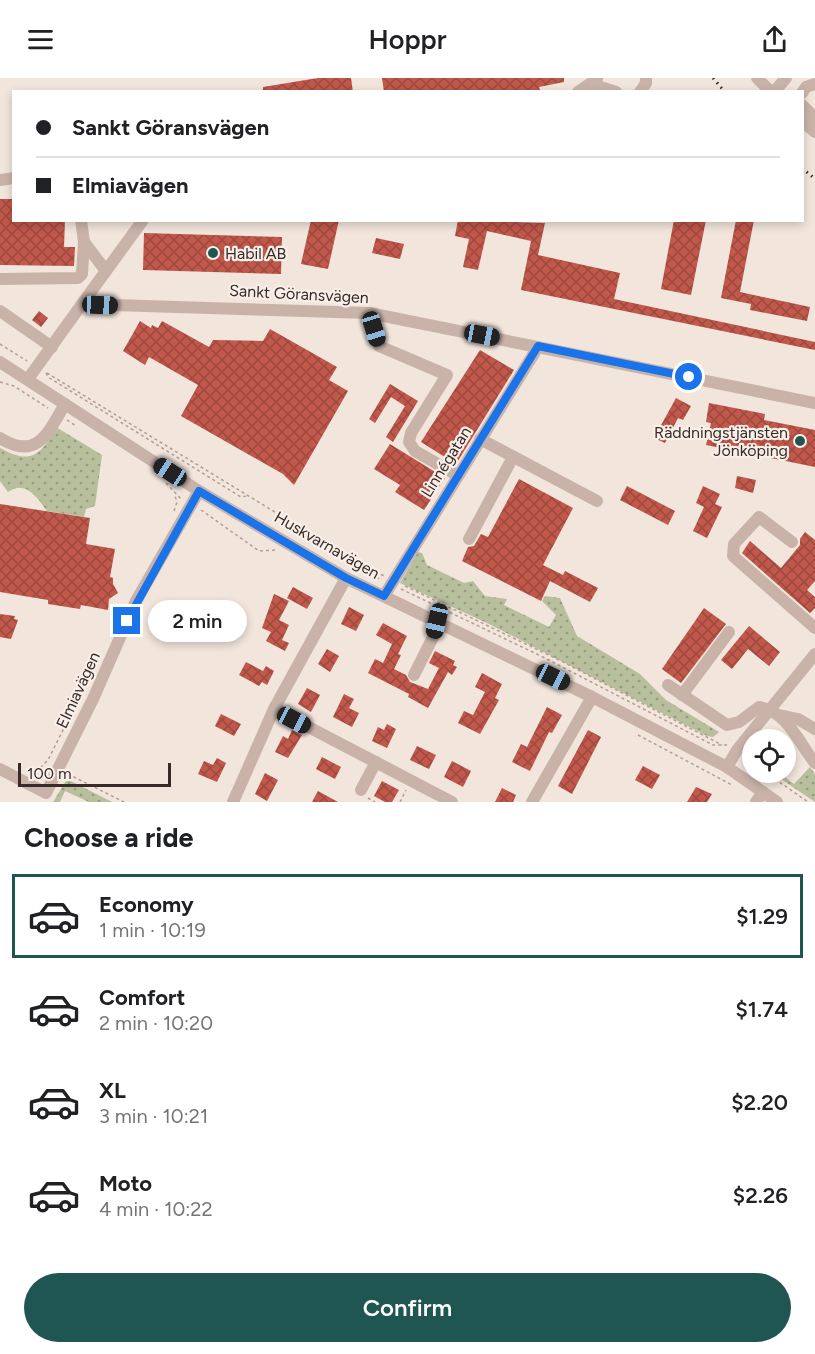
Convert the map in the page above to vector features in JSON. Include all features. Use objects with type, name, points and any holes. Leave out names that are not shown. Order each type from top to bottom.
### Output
[{"type":"street","points":[[757,78],[771,90]]},
{"type":"street","points":[[775,90],[786,78]]},
{"type":"street","points":[[581,90],[595,81],[612,90]]},
{"type":"street","points":[[804,107],[815,118]]},
{"type":"street","points":[[0,279],[78,278],[82,274],[84,242],[81,222]]},
{"type":"street","points":[[28,379],[41,370],[52,346],[142,222]]},
{"type":"street","points":[[84,242],[106,271]]},
{"type":"street","name":"Sankt Göransvägen","points":[[82,304],[369,313],[815,403]]},
{"type":"street","points":[[0,311],[52,346]]},
{"type":"street","points":[[369,313],[379,345],[447,375],[411,433],[409,442],[415,451],[457,475]]},
{"type":"street","name":"Linnégatan","points":[[384,596],[538,346]]},
{"type":"street","name":"Huskvarnavägen","points":[[0,362],[28,379],[62,409],[346,578],[592,697],[727,767],[759,797],[777,802]]},
{"type":"street","points":[[0,438],[16,447],[31,446],[46,435],[62,409]]},
{"type":"street","points":[[480,439],[597,501]]},
{"type":"street","points":[[470,539],[513,457]]},
{"type":"street","name":"Elmiavägen","points":[[0,769],[44,798],[93,699],[136,601],[199,491]]},
{"type":"street","points":[[792,542],[759,517],[735,544],[733,556],[814,623]]},
{"type":"street","points":[[233,802],[274,709],[346,578]]},
{"type":"street","points":[[414,675],[435,633],[437,621]]},
{"type":"street","points":[[682,695],[729,632]]},
{"type":"street","points":[[727,767],[773,712],[815,654]]},
{"type":"street","points":[[668,685],[727,724],[739,722],[754,708],[798,719],[815,729]]},
{"type":"street","points":[[532,802],[592,697]]},
{"type":"street","points":[[274,709],[452,802]]},
{"type":"street","points":[[773,712],[815,763]]},
{"type":"street","points":[[361,790],[376,762]]},
{"type":"path","points":[[0,344],[392,583],[561,661],[722,745],[713,745],[543,657],[392,583],[293,530],[293,524]]},
{"type":"path","points":[[0,382],[14,386],[62,409],[78,427]]},
{"type":"path","points":[[164,482],[175,495]]},
{"type":"path","points":[[245,500],[248,496]]},
{"type":"path","points":[[288,527],[293,524]]},
{"type":"path","points":[[25,770],[39,769],[47,762],[123,802]]},
{"type":"path","points":[[781,783],[808,802]]},
{"type":"green space","points":[[56,427],[102,455],[95,506],[86,509],[84,517],[47,511],[30,492],[20,488],[8,492],[0,481],[0,448],[19,456],[34,455],[45,445]]},
{"type":"green space","points":[[418,552],[422,553],[427,565],[464,583],[473,581],[485,596],[507,599],[504,605],[549,627],[556,615],[542,601],[545,596],[560,598],[577,636],[640,674],[666,700],[719,732],[713,737],[707,736],[489,624],[400,583]]},
{"type":"green space","points":[[810,767],[815,774],[815,802],[787,783],[794,784]]},
{"type":"green space","points":[[67,779],[112,802],[89,802],[65,791],[60,802],[53,802]]},
{"type":"building","points":[[318,78],[351,78],[353,90],[263,90],[263,87]]},
{"type":"building","points":[[382,78],[564,78],[564,82],[539,87],[540,90],[384,90]]},
{"type":"building","points":[[0,199],[12,199],[12,222],[65,222],[64,247],[75,247],[74,266],[0,265]]},
{"type":"building","points":[[311,222],[339,222],[328,269],[301,264]]},
{"type":"building","points":[[458,222],[545,223],[538,255],[620,273],[614,299],[815,342],[815,350],[521,290],[531,241],[487,231],[478,270],[463,267],[469,239],[455,236]]},
{"type":"building","points":[[674,222],[706,222],[691,295],[661,289]]},
{"type":"building","points":[[736,222],[754,222],[740,292],[810,307],[807,321],[750,310],[751,304],[721,298]]},
{"type":"building","name":"Habil AB","points":[[144,233],[282,237],[281,274],[143,270]]},
{"type":"building","points":[[376,238],[404,244],[400,259],[372,253]]},
{"type":"building","points":[[39,311],[48,318],[41,327],[32,320]]},
{"type":"building","points":[[140,321],[151,328],[152,325],[158,328],[162,321],[209,347],[213,340],[263,341],[270,329],[337,367],[329,380],[348,391],[294,485],[283,474],[181,416],[198,385],[149,357],[145,365],[123,351]]},
{"type":"building","points":[[480,350],[514,370],[456,464],[421,442]]},
{"type":"building","points":[[390,384],[418,401],[393,442],[386,437],[405,406],[391,397],[375,423],[369,419]]},
{"type":"building","points":[[676,398],[691,406],[683,420],[678,418],[665,443],[654,438]]},
{"type":"building","points":[[709,403],[765,414],[764,420],[815,430],[815,467],[706,445],[711,423],[706,422]]},
{"type":"building","points":[[390,444],[445,478],[424,510],[395,492],[400,485],[374,469]]},
{"type":"building","points":[[737,476],[756,480],[753,493],[735,488]]},
{"type":"building","points":[[519,479],[573,508],[543,565],[563,575],[565,571],[598,588],[590,602],[550,581],[541,601],[462,561],[468,547],[474,546],[481,534],[488,537]]},
{"type":"building","points":[[627,486],[675,511],[668,525],[620,500]]},
{"type":"building","points":[[703,486],[720,494],[715,504],[722,507],[707,538],[693,531],[704,507],[696,503]]},
{"type":"building","points":[[0,504],[90,518],[86,544],[115,549],[110,577],[113,578],[113,584],[118,593],[109,599],[108,610],[81,605],[80,609],[48,604],[48,600],[0,592]]},
{"type":"building","points":[[805,532],[815,540],[815,581],[807,590],[815,597],[815,608],[810,613],[742,553],[750,541],[781,568],[800,545],[800,539]]},
{"type":"building","points":[[293,587],[313,598],[307,609],[287,598]]},
{"type":"building","points":[[274,594],[289,601],[279,620],[289,625],[282,640],[289,643],[285,651],[266,641],[271,632],[262,628]]},
{"type":"building","points":[[349,607],[364,615],[356,631],[341,624]]},
{"type":"building","points":[[704,608],[726,624],[681,683],[662,669]]},
{"type":"building","points":[[0,614],[15,616],[14,619],[18,620],[11,639],[0,637]]},
{"type":"building","points":[[383,623],[407,636],[394,669],[406,675],[410,682],[428,689],[439,668],[429,663],[435,651],[455,661],[453,665],[457,667],[452,675],[448,672],[428,708],[408,697],[409,694],[368,673],[375,659],[383,663],[392,644],[376,635]]},
{"type":"building","points":[[749,626],[780,652],[769,666],[748,649],[732,669],[721,660]]},
{"type":"building","points":[[327,649],[339,656],[330,672],[318,664]]},
{"type":"building","points":[[246,662],[263,671],[266,666],[274,671],[267,685],[262,682],[259,686],[239,675]]},
{"type":"building","points":[[482,673],[502,684],[495,698],[499,700],[480,734],[458,723],[464,711],[473,715],[485,692],[475,687]]},
{"type":"building","points":[[307,688],[320,695],[311,712],[298,704]]},
{"type":"building","points":[[344,694],[354,699],[349,708],[359,713],[352,727],[333,717]]},
{"type":"building","points":[[547,707],[562,715],[552,733],[549,732],[530,771],[512,762],[521,744],[527,747]]},
{"type":"building","points":[[221,714],[241,724],[234,736],[215,726]]},
{"type":"building","points":[[387,724],[396,729],[387,748],[372,741],[378,727],[384,730]]},
{"type":"building","points":[[292,730],[302,735],[288,758],[275,752],[283,736],[288,739]]},
{"type":"building","points":[[588,730],[601,737],[572,794],[558,786]]},
{"type":"building","points":[[417,746],[436,755],[429,769],[410,760]]},
{"type":"building","points":[[322,757],[341,767],[335,779],[316,769]]},
{"type":"building","points":[[217,758],[226,763],[217,782],[198,774],[204,761],[213,765]]},
{"type":"building","points":[[452,761],[471,771],[463,787],[444,777]]},
{"type":"building","points":[[643,766],[660,775],[652,789],[635,780]]},
{"type":"building","points":[[265,773],[278,780],[267,801],[255,794]]},
{"type":"building","points":[[382,781],[399,790],[392,802],[385,802],[374,796]]},
{"type":"building","points":[[696,787],[712,794],[707,802],[687,802]]},
{"type":"building","points":[[502,788],[516,795],[513,802],[495,802]]},
{"type":"building","points":[[318,791],[338,802],[312,802]]},
{"type":"railway","points":[[713,78],[723,90]]},
{"type":"railway","points":[[804,170],[815,179]]},
{"type":"place","name":"Habil AB","points":[[213,253]]},
{"type":"place","name":"Räddningstjänsten Jönköping","points":[[800,441]]},
{"type":"route","points":[[127,621],[136,601],[199,491],[346,578],[384,596],[538,346],[689,377]]}]
